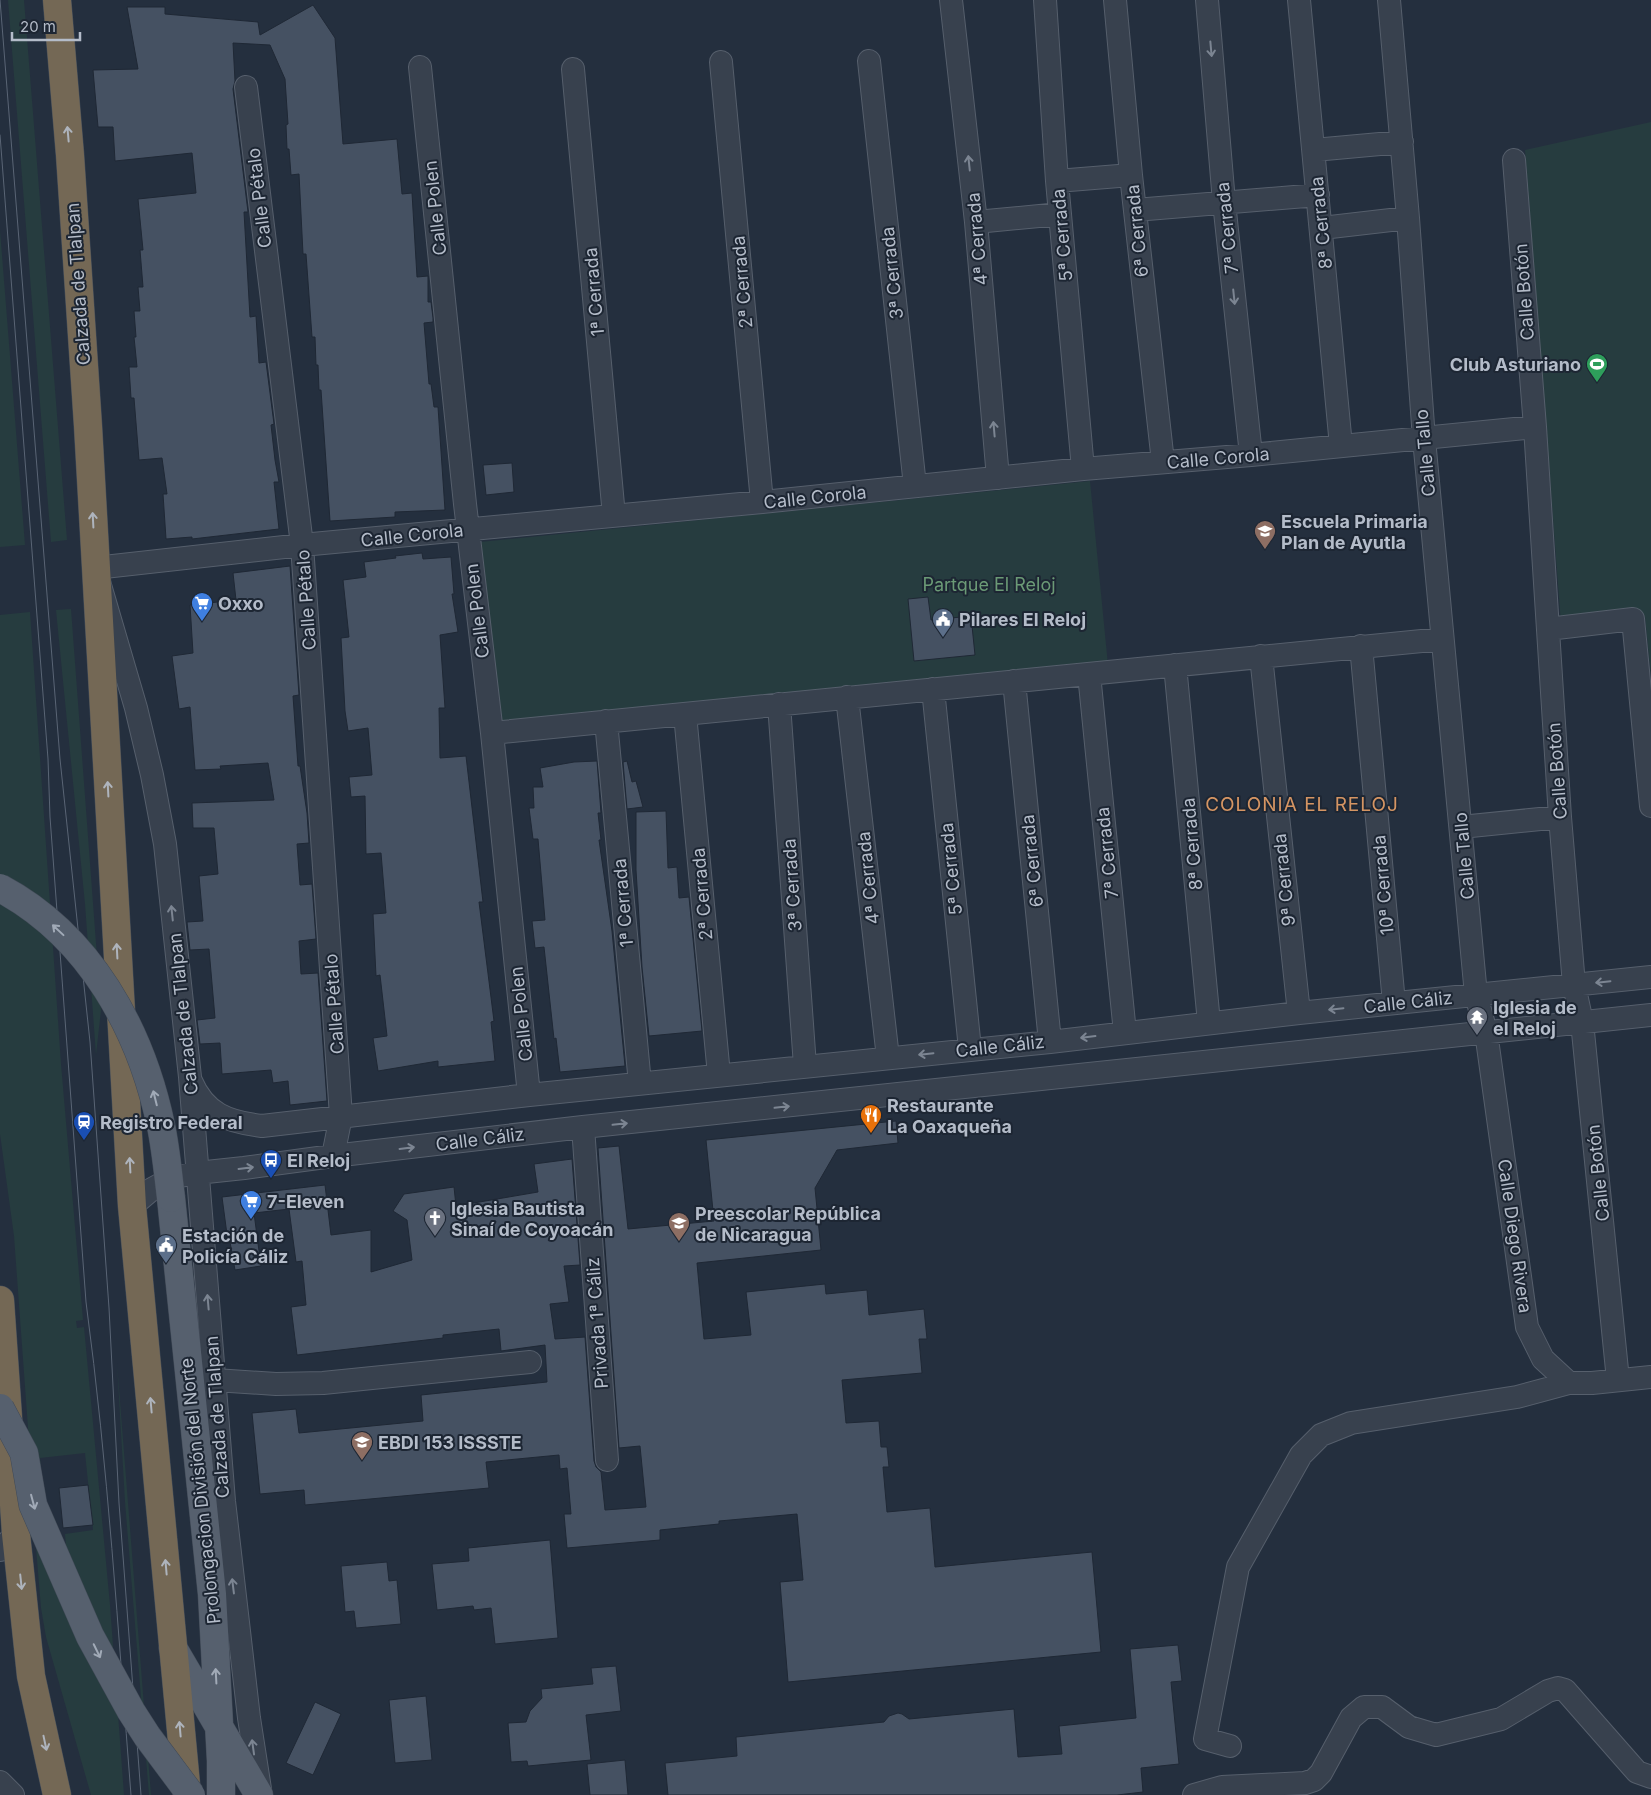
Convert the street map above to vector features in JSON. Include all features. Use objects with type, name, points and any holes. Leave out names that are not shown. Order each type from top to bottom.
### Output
[{"type":"highway","name":"Calzada de Tlalpan","points":[[57,0],[72,182],[132,1206],[187,1795]]},
{"type":"highway","points":[[0,1300],[8,1542],[31,1676],[57,1795]]},
{"type":"main road","name":"Prolongacion División del Norte","points":[[0,888],[52,924],[71,942],[94,969],[120,1009],[133,1037],[154,1094],[162,1128],[167,1163],[212,1594],[221,1795]]},
{"type":"main road","points":[[0,1408],[24,1453],[33,1505],[94,1645],[130,1711],[191,1795]]},
{"type":"main road","points":[[0,1484],[8,1542]]},
{"type":"main road","points":[[173,1648],[260,1795]]},
{"type":"street","name":"4ª Cerrada","points":[[951,0],[976,222],[998,478]]},
{"type":"street","name":"5ª Cerrada","points":[[1045,0],[1057,181],[1083,469]]},
{"type":"street","name":"6ª Cerrada","points":[[1114,0],[1131,175],[1163,462]]},
{"type":"street","name":"7ª Cerrada","points":[[1207,0],[1224,202],[1252,455]]},
{"type":"street","name":"8ª Cerrada","points":[[1299,0],[1322,228],[1341,446]]},
{"type":"street","name":"Calle Tallo","points":[[1389,0],[1402,142],[1424,439],[1476,995]]},
{"type":"street","name":"3ª Cerrada","points":[[869,61],[915,486]]},
{"type":"street","name":"2ª Cerrada","points":[[721,62],[762,502]]},
{"type":"street","name":"Calle Polen","points":[[420,67],[529,1095]]},
{"type":"street","name":"1ª Cerrada","points":[[574,69],[614,516]]},
{"type":"street","name":"Calle Pétalo","points":[[246,87],[302,546],[342,1116],[333,1156]]},
{"type":"street","points":[[1314,150],[1402,142]]},
{"type":"street","name":"Calle Botón","points":[[1514,160],[1535,427],[1560,817],[1574,985],[1582,1022],[1618,1380]]},
{"type":"street","points":[[1057,181],[1131,175]]},
{"type":"street","points":[[1135,210],[1318,195]]},
{"type":"street","points":[[976,222],[1060,214]]},
{"type":"street","points":[[1322,228],[1408,218]]},
{"type":"street","name":"Calle Corola","points":[[95,568],[468,529],[1535,427]]},
{"type":"street","name":"Calzada de Tlalpan","points":[[95,568],[136,708],[154,785],[165,844],[190,1077],[224,1501],[249,1718],[260,1795]]},
{"type":"street","points":[[1548,628],[1633,619],[1651,806]]},
{"type":"street","points":[[492,733],[1442,639]]},
{"type":"street","name":"10ª Cerrada","points":[[1361,646],[1394,1003]]},
{"type":"street","name":"9ª Cerrada","points":[[1261,656],[1299,1013]]},
{"type":"street","name":"8ª Cerrada","points":[[1175,665],[1209,1023]]},
{"type":"street","name":"7ª Cerrada","points":[[1089,674],[1125,1033]]},
{"type":"street","name":"6ª Cerrada","points":[[1014,681],[1050,1042]]},
{"type":"street","name":"5ª Cerrada","points":[[933,689],[970,1050]]},
{"type":"street","name":"4ª Cerrada","points":[[848,697],[888,1058]]},
{"type":"street","name":"3ª Cerrada","points":[[779,704],[804,1066]]},
{"type":"street","name":"2ª Cerrada","points":[[685,714],[719,1075]]},
{"type":"street","name":"1ª Cerrada","points":[[606,722],[648,1083],[659,1120]]},
{"type":"street","points":[[1461,827],[1560,817]]},
{"type":"street","name":"Calle Cáliz","points":[[190,1077],[203,1102],[220,1115],[242,1124],[262,1126],[529,1095],[1050,1042],[1299,1013],[1651,976]]},
{"type":"street","name":"Calle Diego Rivera","points":[[1476,995],[1486,1032],[1527,1327],[1543,1359],[1568,1383]]},
{"type":"street","name":"Calle Cáliz","points":[[132,1206],[152,1189],[163,1183],[180,1176],[197,1173],[583,1127],[1651,1015]]},
{"type":"street","points":[[1166,1028],[1169,1066]]},
{"type":"street","points":[[834,1063],[838,1101]]},
{"type":"street","name":"Privada 1ª Cáliz","points":[[583,1127],[608,1460]]},
{"type":"street","points":[[215,1380],[276,1384],[323,1383],[530,1362]]},
{"type":"street","points":[[1230,1746],[1205,1739],[1238,1567],[1301,1455],[1321,1434],[1351,1423],[1517,1397],[1568,1383],[1592,1383],[1651,1377]]},
{"type":"street","points":[[1194,1795],[1222,1787],[1305,1783],[1314,1780],[1321,1773],[1351,1718],[1364,1707],[1382,1708],[1409,1727],[1436,1735],[1501,1719],[1548,1691],[1558,1688],[1565,1690],[1638,1772],[1651,1777]]},
{"type":"street","points":[[0,1782],[13,1795]]},
{"type":"green space","points":[[8,0],[24,0],[67,540],[51,542]]},
{"type":"green space","name":"Club Asturiano","points":[[1651,122],[1651,676],[1645,617],[1561,624],[1525,150]]},
{"type":"green space","points":[[0,230],[25,545],[0,547]]},
{"type":"green space","name":"Partque El Reloj","points":[[1090,481],[1108,665],[497,723],[480,542]]},
{"type":"green space","points":[[71,609],[101,1010],[96,1055],[85,904],[56,610]]},
{"type":"green space","points":[[30,612],[61,1064],[83,1320],[76,1321],[77,1328],[84,1327],[110,1605],[124,1795],[91,1795],[46,1637],[41,1608],[36,1548],[66,1545],[65,1534],[93,1530],[85,1453],[40,1458],[48,1536],[36,1537],[14,1236],[0,1134],[0,615]]},
{"type":"green space","points":[[117,1363],[151,1795],[149,1795],[125,1502]]},
{"type":"building","points":[[313,5],[335,38],[343,144],[397,139],[402,194],[412,193],[417,277],[428,276],[428,302],[431,302],[433,318],[433,322],[424,323],[429,384],[431,384],[434,407],[438,407],[445,510],[395,512],[395,517],[330,521],[321,390],[319,390],[318,365],[316,365],[315,337],[312,337],[306,254],[303,254],[299,174],[291,175],[289,149],[287,149],[286,125],[288,124],[285,79],[270,45],[233,43],[235,81],[233,89],[248,212],[244,212],[250,317],[256,316],[259,363],[266,362],[274,424],[271,425],[279,482],[274,482],[279,529],[192,539],[192,537],[166,539],[163,494],[167,494],[162,458],[139,460],[134,398],[131,398],[129,367],[137,367],[134,311],[140,311],[138,287],[143,287],[140,250],[143,250],[138,199],[196,193],[192,153],[115,161],[113,127],[98,127],[93,70],[138,69],[127,7],[165,7],[165,14],[258,22],[260,35]]},
{"type":"building","points":[[512,463],[514,492],[486,495],[483,465]]},
{"type":"building","points":[[422,553],[423,559],[451,557],[454,594],[452,594],[458,632],[440,635],[445,708],[439,708],[440,758],[466,756],[483,902],[479,902],[494,1021],[491,1022],[495,1061],[438,1067],[438,1061],[378,1071],[373,1038],[387,1036],[380,975],[376,976],[373,914],[386,913],[381,853],[366,854],[365,796],[351,797],[349,777],[372,775],[368,728],[348,731],[345,711],[341,638],[349,637],[343,580],[366,577],[364,562]]},
{"type":"building","points":[[290,566],[299,695],[293,696],[298,766],[300,766],[307,813],[309,843],[297,844],[300,885],[312,884],[316,939],[299,941],[301,974],[318,973],[327,1101],[290,1105],[288,1081],[273,1083],[271,1070],[222,1074],[220,1043],[200,1044],[197,1020],[215,1018],[209,949],[190,950],[187,922],[203,921],[199,876],[218,874],[214,828],[193,828],[192,803],[274,800],[268,763],[220,766],[221,769],[195,770],[190,707],[179,709],[172,656],[193,653],[190,605],[236,600],[233,573]]},
{"type":"building","name":"Pilares El Reloj","points":[[928,597],[931,620],[971,616],[975,655],[914,661],[908,599]]},
{"type":"building","points":[[597,761],[601,813],[598,813],[601,840],[599,840],[612,931],[625,1066],[560,1072],[556,1038],[554,1039],[544,947],[535,948],[532,921],[545,920],[538,839],[533,839],[529,808],[534,808],[533,787],[543,787],[540,768],[574,762]]},
{"type":"building","points":[[627,761],[632,782],[636,781],[643,807],[627,809],[623,762]]},
{"type":"building","points":[[666,811],[668,868],[677,867],[679,898],[689,897],[702,1031],[649,1036],[642,967],[636,870],[636,812]]},
{"type":"building","points":[[896,1121],[898,1143],[837,1150],[815,1188],[821,1250],[697,1263],[704,1339],[751,1335],[746,1292],[825,1284],[826,1294],[867,1290],[869,1315],[924,1309],[927,1339],[919,1339],[922,1373],[842,1380],[846,1423],[879,1421],[881,1447],[887,1447],[889,1467],[883,1467],[887,1512],[930,1508],[935,1567],[1092,1552],[1101,1652],[788,1682],[780,1582],[803,1580],[797,1514],[719,1521],[719,1524],[660,1530],[660,1540],[567,1548],[564,1514],[571,1514],[567,1468],[560,1469],[559,1455],[486,1462],[489,1488],[305,1505],[304,1490],[260,1494],[252,1413],[296,1409],[299,1433],[423,1421],[421,1395],[547,1382],[545,1345],[501,1351],[499,1329],[443,1335],[443,1338],[297,1355],[291,1307],[306,1305],[302,1261],[296,1262],[289,1209],[254,1213],[261,1266],[235,1270],[230,1242],[228,1242],[222,1197],[325,1185],[331,1235],[371,1230],[371,1272],[412,1260],[407,1220],[393,1211],[404,1194],[454,1187],[456,1206],[538,1192],[534,1164],[572,1159],[580,1265],[564,1266],[569,1302],[550,1304],[555,1339],[585,1337],[594,1461],[596,1467],[601,1472],[605,1510],[646,1507],[640,1446],[619,1448],[598,1148],[619,1146],[628,1229],[714,1221],[706,1140]]},
{"type":"building","points":[[88,1485],[93,1525],[63,1528],[59,1488]]},
{"type":"building","points":[[550,1540],[558,1638],[495,1644],[491,1608],[474,1610],[473,1606],[437,1610],[432,1564],[469,1561],[468,1548]]},
{"type":"building","points":[[387,1562],[389,1581],[397,1580],[401,1624],[356,1628],[354,1611],[345,1612],[341,1566]]},
{"type":"building","points":[[1178,1645],[1182,1681],[1171,1682],[1179,1764],[1141,1768],[1143,1792],[1117,1795],[668,1795],[665,1763],[737,1756],[736,1737],[884,1722],[889,1716],[898,1713],[909,1719],[1014,1709],[1018,1757],[1062,1754],[1059,1726],[1136,1718],[1130,1649]]},
{"type":"building","points":[[616,1666],[621,1711],[586,1715],[591,1760],[528,1766],[527,1761],[511,1762],[508,1723],[526,1722],[530,1711],[542,1698],[541,1689],[593,1684],[591,1668]]},
{"type":"building","points":[[426,1696],[432,1760],[395,1763],[389,1700]]},
{"type":"building","points":[[315,1702],[341,1714],[313,1775],[286,1763]]},
{"type":"building","points":[[625,1760],[628,1795],[590,1795],[587,1764]]},
{"type":"tram line","points":[[0,0],[60,759],[90,1042],[109,1308],[119,1503],[141,1795]]},
{"type":"tram line","points":[[0,135],[48,759],[50,817],[86,1302],[106,1487],[131,1795]]},
{"type":"place","name":"Club Asturiano","points":[[1597,383]]},
{"type":"place","name":"Escuela Primaria Plan de Ayutla","points":[[1265,550]]},
{"type":"place","name":"Oxxo","points":[[202,622]]},
{"type":"place","name":"Pilares El Reloj","points":[[943,638]]},
{"type":"place","name":"Iglesia de el Reloj","points":[[1477,1036]]},
{"type":"place","name":"Restaurante La Oaxaqueña","points":[[871,1134]]},
{"type":"place","name":"Registro Federal","points":[[84,1141]]},
{"type":"place","name":"El Reloj","points":[[271,1179]]},
{"type":"place","name":"7-Eleven","points":[[251,1220]]},
{"type":"place","name":"Iglesia Bautista Sinaí de Coyoacán","points":[[435,1237]]},
{"type":"place","name":"Preescolar República de Nicaragua","points":[[679,1242]]},
{"type":"place","name":"Estación de Policía Cáliz","points":[[166,1264]]},
{"type":"place","name":"EBDI 153 ISSSTE","points":[[362,1461]]},
{"type":"district","name":"COLONIA EL RELOJ","points":[[1302,804]]}]
